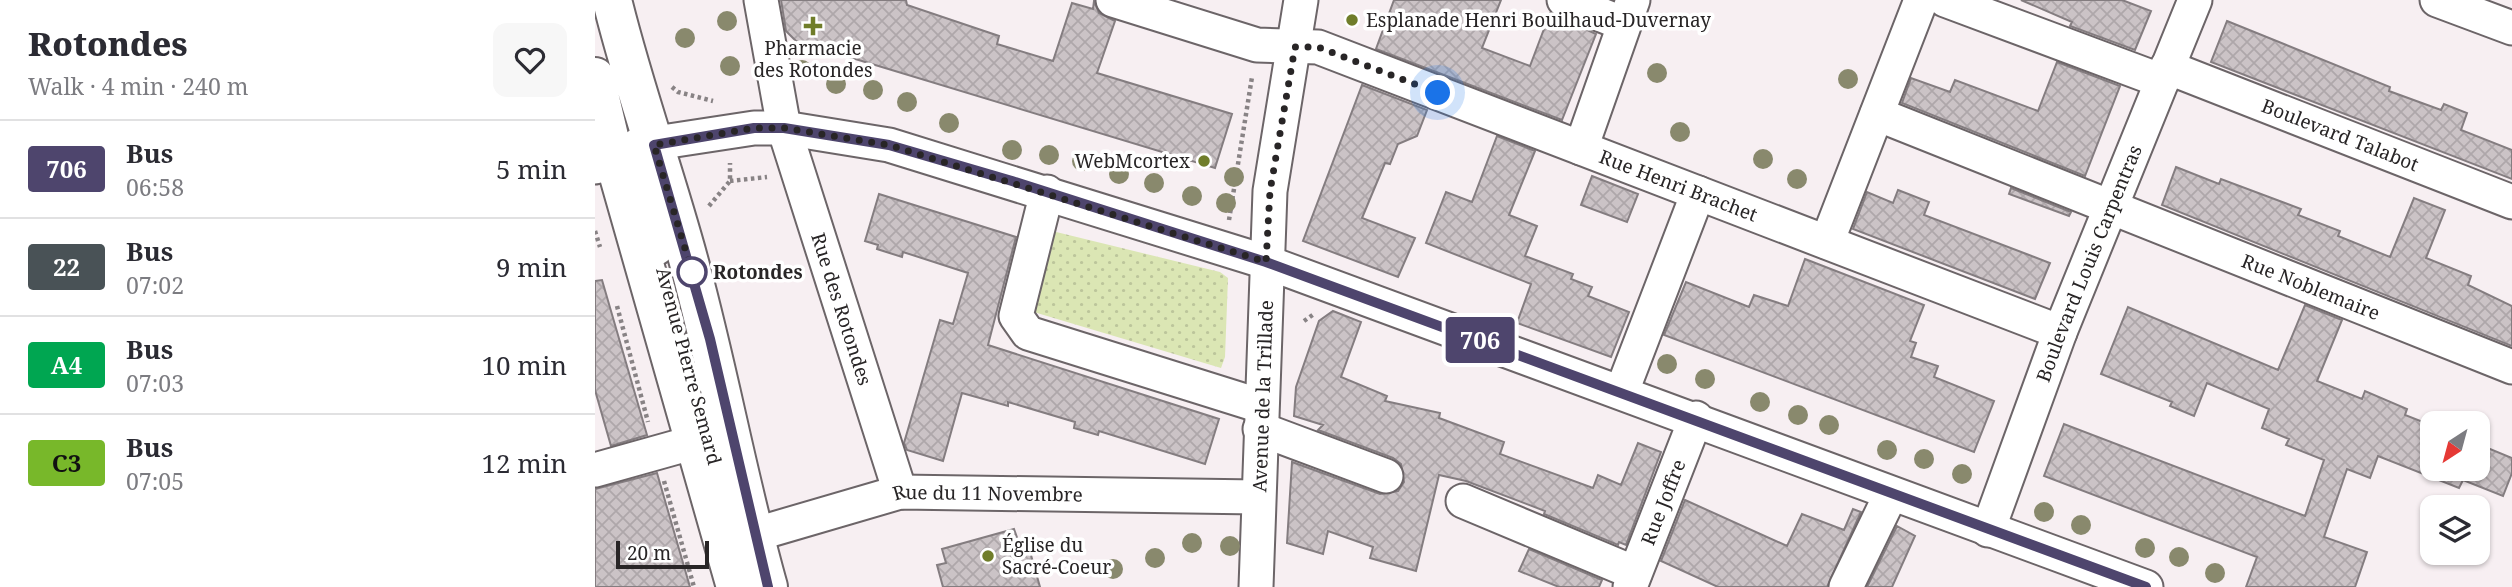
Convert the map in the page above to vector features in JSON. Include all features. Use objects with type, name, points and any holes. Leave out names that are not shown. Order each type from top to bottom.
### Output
[{"type":"main road","name":"Avenue Pierre Semard","points":[[613,0],[631,76],[654,145],[710,339],[738,540],[736,587]]},
{"type":"main road","name":"Avenue Pierre Semard","points":[[595,77],[605,165],[695,442],[738,540],[768,587]]},
{"type":"street","name":"Avenue Pierre Semard","points":[[600,0],[621,102],[605,165]]},
{"type":"street","name":"Rue des Rotondes","points":[[761,0],[784,128],[900,492]]},
{"type":"street","name":"Rue Henri Brachet","points":[[1113,0],[1257,44],[1318,47],[2060,332]]},
{"type":"street","name":"Avenue de la Trillade","points":[[1256,587],[1270,191],[1301,0]]},
{"type":"street","points":[[1564,0],[1629,12],[1581,148]]},
{"type":"street","points":[[1827,242],[1921,0]]},
{"type":"street","name":"Boulevard Talabot","points":[[1945,0],[2164,74],[2512,202]]},
{"type":"street","name":"Boulevard Louis Carpentras","points":[[1988,530],[2060,332],[2195,0]]},
{"type":"street","points":[[2437,0],[2512,28]]},
{"type":"street","name":"Rue Noblemaire","points":[[1877,114],[2512,368]]},
{"type":"street","points":[[605,165],[636,146],[754,128],[784,128],[889,145],[1266,262],[1696,418],[1891,494],[2146,587]]},
{"type":"street","points":[[1047,192],[1016,316],[1028,332],[1048,342],[1261,418],[1386,476]]},
{"type":"street","points":[[1622,391],[1698,193]]},
{"type":"street","name":"Rue Joffre","points":[[1632,580],[1696,418]]},
{"type":"street","points":[[595,470],[695,442]]},
{"type":"street","name":"Rue du 11 Novembre","points":[[738,540],[900,492],[1258,497]]},
{"type":"street","points":[[1846,587],[1891,494]]},
{"type":"street","points":[[1463,501],[1632,580]]},
{"type":"street","name":"Avenue Pierre Semard","points":[[738,540],[748,587]]},
{"type":"path","points":[[1227,226],[1257,44]]},
{"type":"path","points":[[595,231],[601,251]]},
{"type":"path","points":[[615,298],[694,587]]},
{"type":"green space","points":[[1048,230],[1220,272],[1228,278],[1225,357],[1221,368],[1027,310]]},
{"type":"building","points":[[781,0],[906,0],[907,5],[999,36],[997,44],[1053,61],[1072,3],[1093,9],[1094,1],[1099,13],[1115,21],[1097,73],[1232,114],[1215,168],[796,41],[786,31]]},
{"type":"building","points":[[1394,0],[1501,0],[1482,48],[1530,66],[1550,13],[1596,34],[1562,120],[1376,49]]},
{"type":"building","points":[[2021,0],[2122,0],[2151,11],[2135,50],[2070,26],[2072,22]]},
{"type":"building","points":[[2227,21],[2390,87],[2389,91],[2441,110],[2444,104],[2467,113],[2461,130],[2512,150],[2512,179],[2211,62]]},
{"type":"building","points":[[2057,62],[2120,86],[2085,176],[1902,103],[1911,78],[1950,92],[1955,80],[2038,111]]},
{"type":"building","points":[[1362,85],[1427,110],[1417,136],[1398,144],[1390,164],[1385,163],[1362,218],[1415,238],[1398,277],[1303,241]]},
{"type":"building","points":[[1497,136],[1535,151],[1509,215],[1537,226],[1525,256],[1573,274],[1571,279],[1592,287],[1588,296],[1629,312],[1611,357],[1517,323],[1531,284],[1426,243],[1446,192],[1472,202]]},
{"type":"building","points":[[2176,167],[2219,184],[2221,179],[2301,209],[2298,215],[2340,231],[2338,236],[2390,257],[2414,198],[2445,210],[2426,258],[2471,276],[2468,285],[2512,306],[2512,346],[2162,205]]},
{"type":"building","points":[[1592,176],[1638,194],[1627,222],[1581,205]]},
{"type":"building","points":[[2011,188],[2071,212],[2069,216],[2009,194]]},
{"type":"building","points":[[1898,190],[1929,202],[1924,215],[2050,263],[2035,299],[1853,229],[1867,192],[1893,203]]},
{"type":"building","points":[[879,194],[1016,237],[988,345],[1219,419],[1205,464],[1099,431],[1098,435],[1074,428],[1075,422],[1008,402],[1008,406],[962,393],[943,461],[907,450],[904,443],[940,320],[953,324],[968,273],[903,252],[902,257],[877,249],[878,245],[865,241]]},
{"type":"building","points":[[1805,259],[1924,305],[1910,341],[1916,343],[1911,357],[1938,366],[1934,377],[1994,401],[1974,452],[1664,335],[1686,282],[1749,307],[1754,295],[1788,306]]},
{"type":"building","points":[[602,280],[647,435],[611,446],[595,390],[595,281]]},
{"type":"building","points":[[2305,305],[2342,320],[2317,381],[2362,399],[2365,391],[2407,409],[2405,415],[2420,421],[2420,473],[2378,456],[2370,478],[2347,469],[2324,537],[2367,552],[2355,587],[2246,587],[2257,557],[2044,476],[2064,424],[2305,516],[2324,460],[2286,445],[2289,439],[2262,428],[2269,409],[2207,383],[2194,416],[2170,406],[2172,402],[2101,374],[2128,307],[2278,370]]},
{"type":"building","points":[[1333,311],[1361,322],[1341,377],[1387,396],[1385,401],[1440,413],[1439,418],[1504,442],[1500,454],[1593,488],[1598,475],[1621,485],[1638,443],[1661,452],[1626,545],[1619,542],[1618,545],[1544,514],[1545,511],[1466,481],[1439,475],[1416,571],[1370,558],[1373,547],[1328,531],[1323,554],[1287,543],[1292,462],[1380,494],[1398,491],[1404,482],[1401,464],[1393,458],[1318,430],[1323,425],[1294,416],[1296,387],[1319,321]]},
{"type":"building","points":[[2490,449],[2512,458],[2512,473],[2503,496],[2466,481],[2490,481]]},
{"type":"building","points":[[657,473],[690,587],[595,587],[595,489]]},
{"type":"building","points":[[2441,481],[2462,481],[2459,488]]},
{"type":"building","points":[[1685,500],[1787,546],[1802,514],[1844,530],[1853,509],[1861,512],[1827,587],[1718,587],[1661,561]]},
{"type":"building","points":[[1897,526],[1915,536],[1892,587],[1867,587]]},
{"type":"building","name":"Église du Sacré-Coeur","points":[[1014,529],[1019,543],[1027,541],[1040,587],[943,587],[937,565],[946,563],[942,549]]},
{"type":"building","points":[[1529,549],[1602,580],[1599,587],[1559,587],[1519,571]]},
{"type":"bus line","name":"706","points":[[768,587],[710,339],[680,227],[654,145],[754,128],[784,128],[889,145],[1221,247],[1696,418],[1915,503],[2146,587]]},
{"type":"place","name":"Esplanade Henri Bouilhaud-Duvernay","points":[[1352,20]]},
{"type":"place","name":"Pharmacie des Rotondes","points":[[813,26]]},
{"type":"place","name":"WebMcortex","points":[[1204,161]]},
{"type":"place","name":"Rotondes","points":[[692,272]]},
{"type":"place","name":"Église du Sacré-Coeur","points":[[988,556]]},
{"type":"route","points":[[692,272],[654,145],[754,128],[784,128],[889,145],[1266,262],[1270,191],[1295,47],[1318,47],[1438,93]]}]
